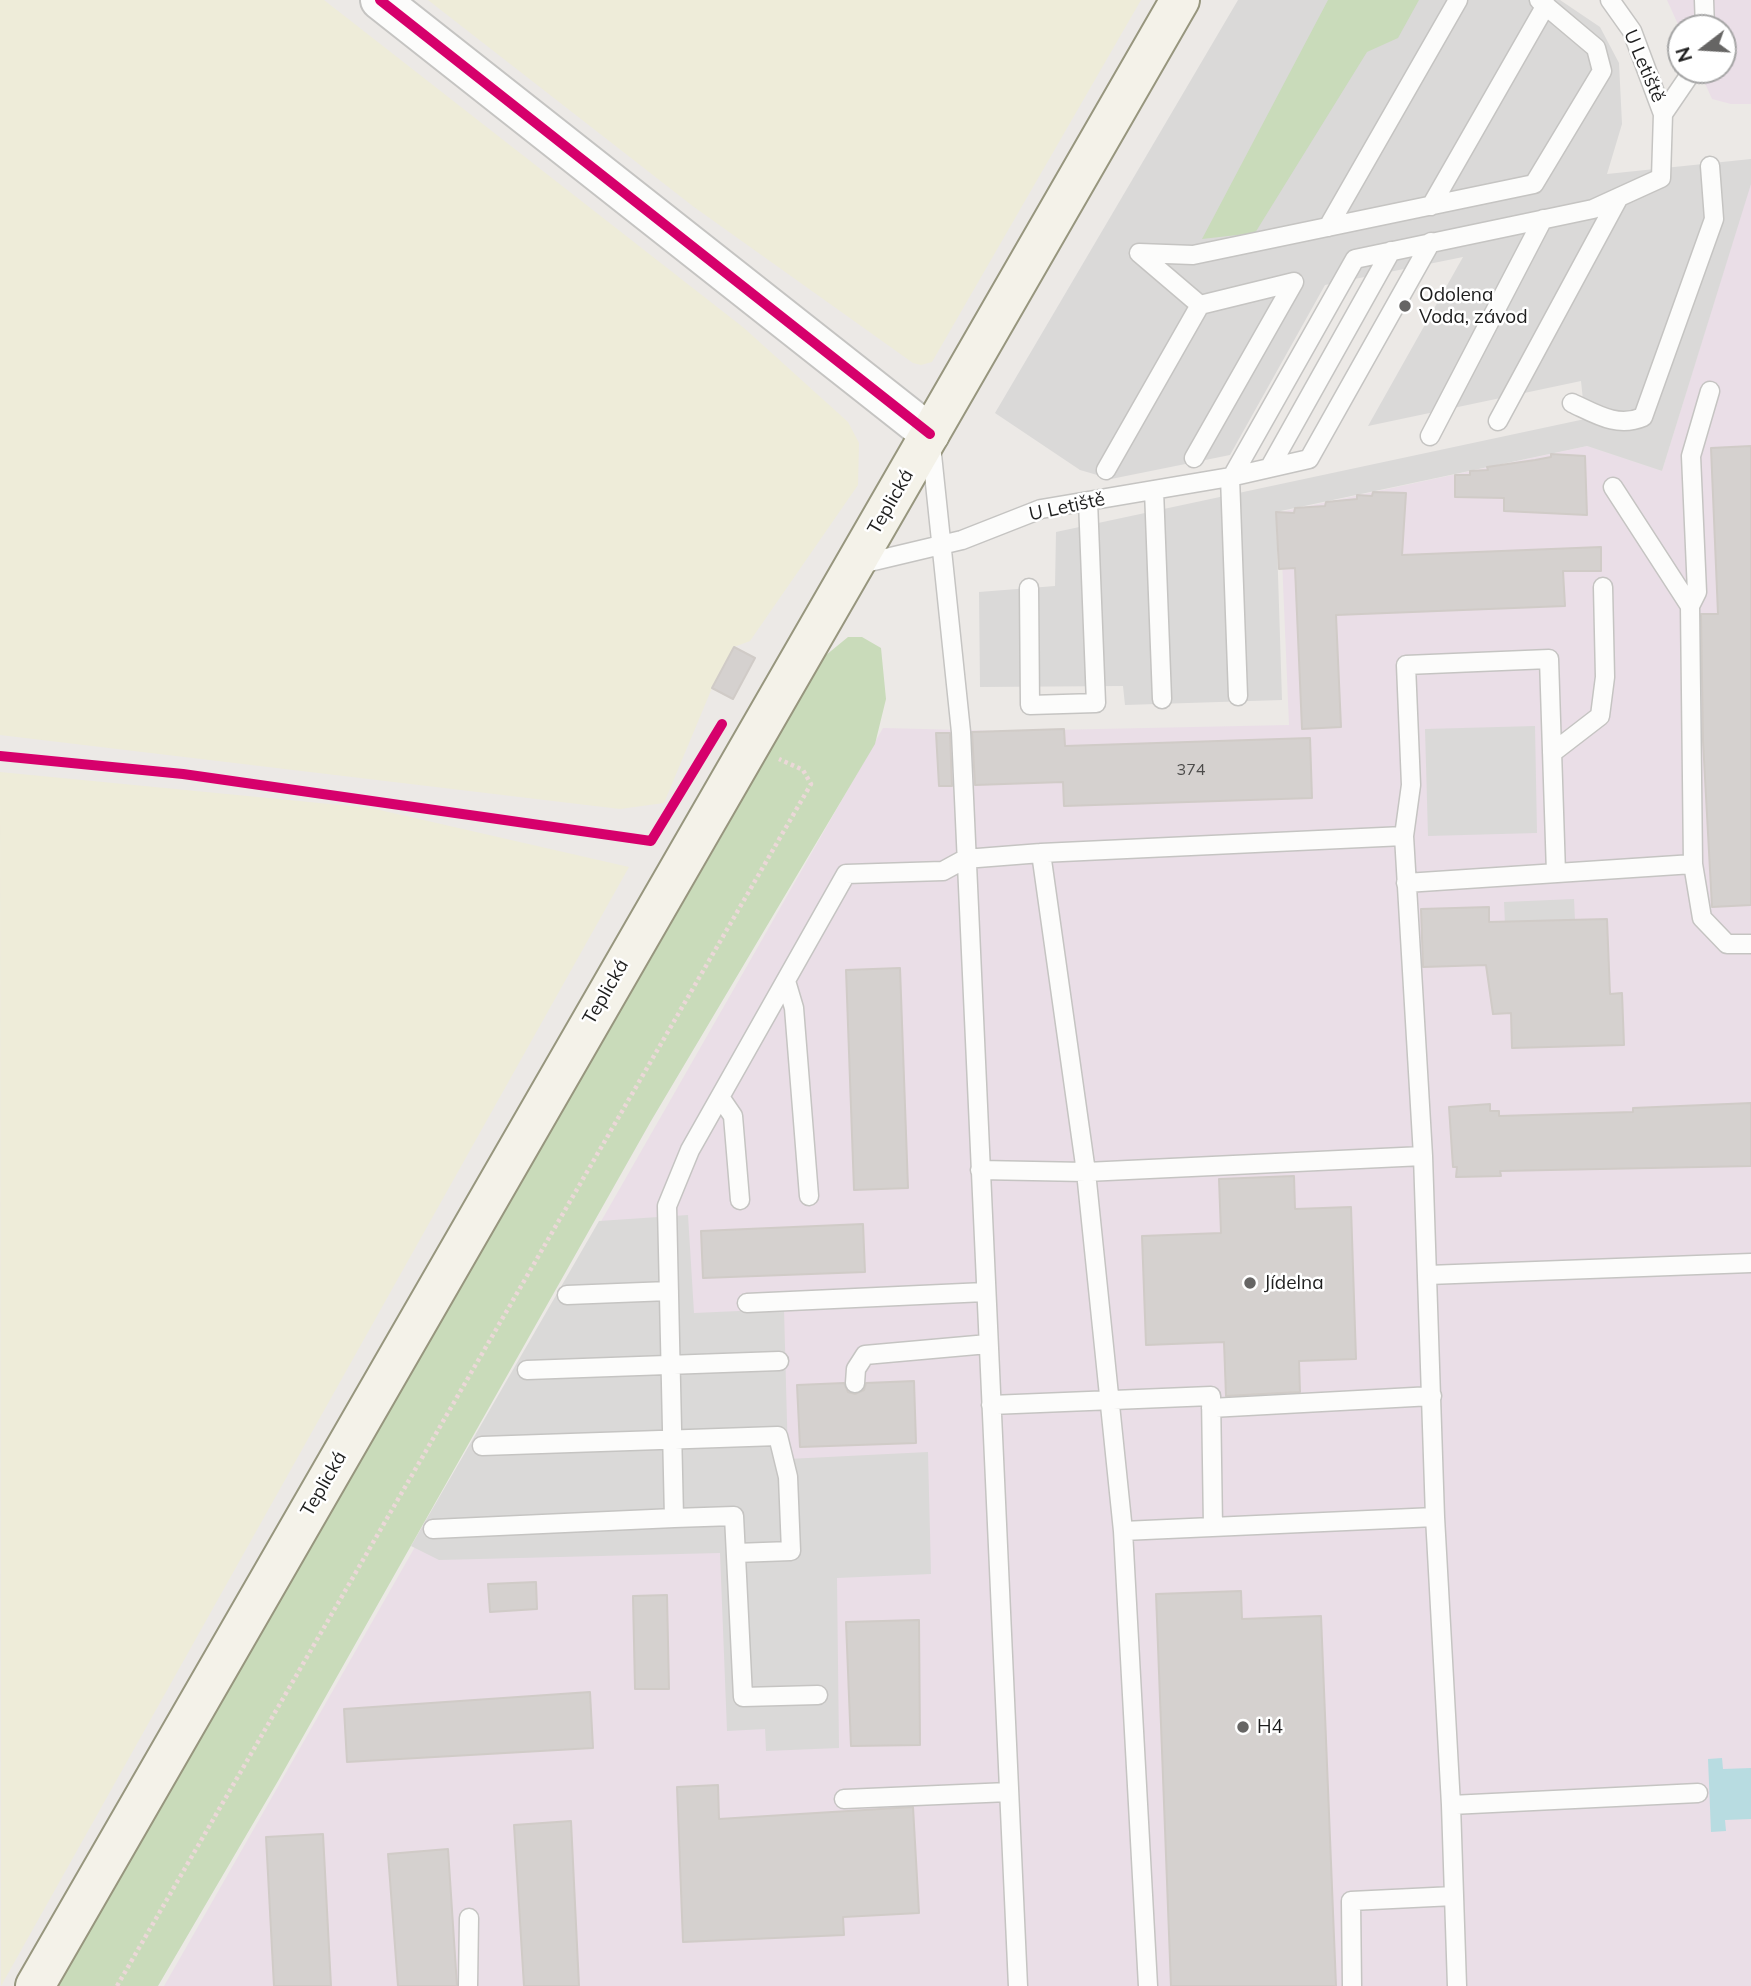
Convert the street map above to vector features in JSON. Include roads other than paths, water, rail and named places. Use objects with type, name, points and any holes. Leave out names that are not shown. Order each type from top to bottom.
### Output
[{"type":"main road","name":"Teplická","points":[[35,1986],[635,941],[1180,0]]},
{"type":"street","points":[[380,0],[930,434]]},
{"type":"lane","points":[[1328,227],[1458,0]]},
{"type":"lane","name":"U Letiště","points":[[1610,0],[1632,31],[1649,69],[1663,114],[1661,178],[1618,199]]},
{"type":"lane","points":[[1200,305],[1139,253],[1194,255],[1430,206],[1534,184],[1602,71],[1597,48],[1542,3],[1430,206]]},
{"type":"lane","points":[[1663,114],[1683,84]]},
{"type":"lane","points":[[1572,404],[1603,418],[1629,423],[1643,417],[1714,219],[1710,166]]},
{"type":"lane","points":[[1238,696],[1231,476],[1355,259],[1593,209],[1618,199]]},
{"type":"lane","points":[[1498,421],[1618,199]]},
{"type":"lane","points":[[1430,436],[1543,219]]},
{"type":"lane","name":"U Letiště","points":[[853,566],[940,547],[1041,509],[1231,476],[1309,459],[1431,242]]},
{"type":"lane","points":[[1270,467],[1391,251]]},
{"type":"lane","points":[[1106,470],[1200,305],[1294,282],[1194,458]]},
{"type":"lane","points":[[1710,391],[1691,456],[1697,592],[1689,606],[1692,864],[1702,918],[1727,944],[1751,944]]},
{"type":"lane","points":[[930,434],[961,732],[1018,1986]]},
{"type":"lane","points":[[1613,486],[1689,606]]},
{"type":"lane","points":[[1154,490],[1162,699]]},
{"type":"lane","points":[[1029,588],[1030,705],[1096,703],[1088,501]]},
{"type":"lane","points":[[1552,753],[1600,716],[1605,677],[1602,587]]},
{"type":"lane","points":[[1457,1986],[1451,1805],[1435,1517],[1423,1156],[1404,836],[1411,785],[1406,665],[1549,659],[1556,873]]},
{"type":"lane","points":[[674,1518],[667,1206],[690,1150],[845,874],[943,871],[965,859],[1041,853],[1404,836]]},
{"type":"lane","points":[[1041,853],[1086,1171],[1123,1531],[1148,1986]]},
{"type":"lane","points":[[1406,883],[1692,864]]},
{"type":"lane","points":[[786,981],[794,1008],[809,1196]]},
{"type":"lane","points":[[720,1097],[733,1116],[740,1200]]},
{"type":"lane","points":[[980,1170],[1086,1171],[1423,1156]]},
{"type":"lane","points":[[1428,1275],[1751,1264]]},
{"type":"lane","points":[[567,1295],[669,1291]]},
{"type":"lane","points":[[747,1303],[985,1292]]},
{"type":"lane","points":[[855,1383],[856,1369],[865,1356],[988,1344]]},
{"type":"lane","points":[[527,1370],[779,1361]]},
{"type":"lane","points":[[991,1405],[1211,1396],[1213,1527]]},
{"type":"lane","points":[[1211,1408],[1432,1396]]},
{"type":"lane","points":[[482,1446],[778,1436],[788,1477],[791,1551],[736,1553]]},
{"type":"lane","points":[[433,1529],[734,1517],[743,1698],[818,1695]]},
{"type":"lane","points":[[1123,1531],[1435,1517]]},
{"type":"lane","points":[[844,1799],[1009,1793]]},
{"type":"lane","points":[[1451,1805],[1698,1793]]},
{"type":"lane","points":[[1352,1986],[1351,1900],[1454,1896]]},
{"type":"lane","points":[[468,1986],[469,1918]]},
{"type":"water","points":[[1722,1758],[1723,1769],[1751,1768],[1751,1819],[1725,1820],[1726,1831],[1711,1832],[1708,1759]]},
{"type":"place","name":"Odolena Voda, závod","points":[[1405,306]]},
{"type":"place","name":"Jídelna","points":[[1250,1283]]},
{"type":"place","name":"H4","points":[[1243,1727]]}]
